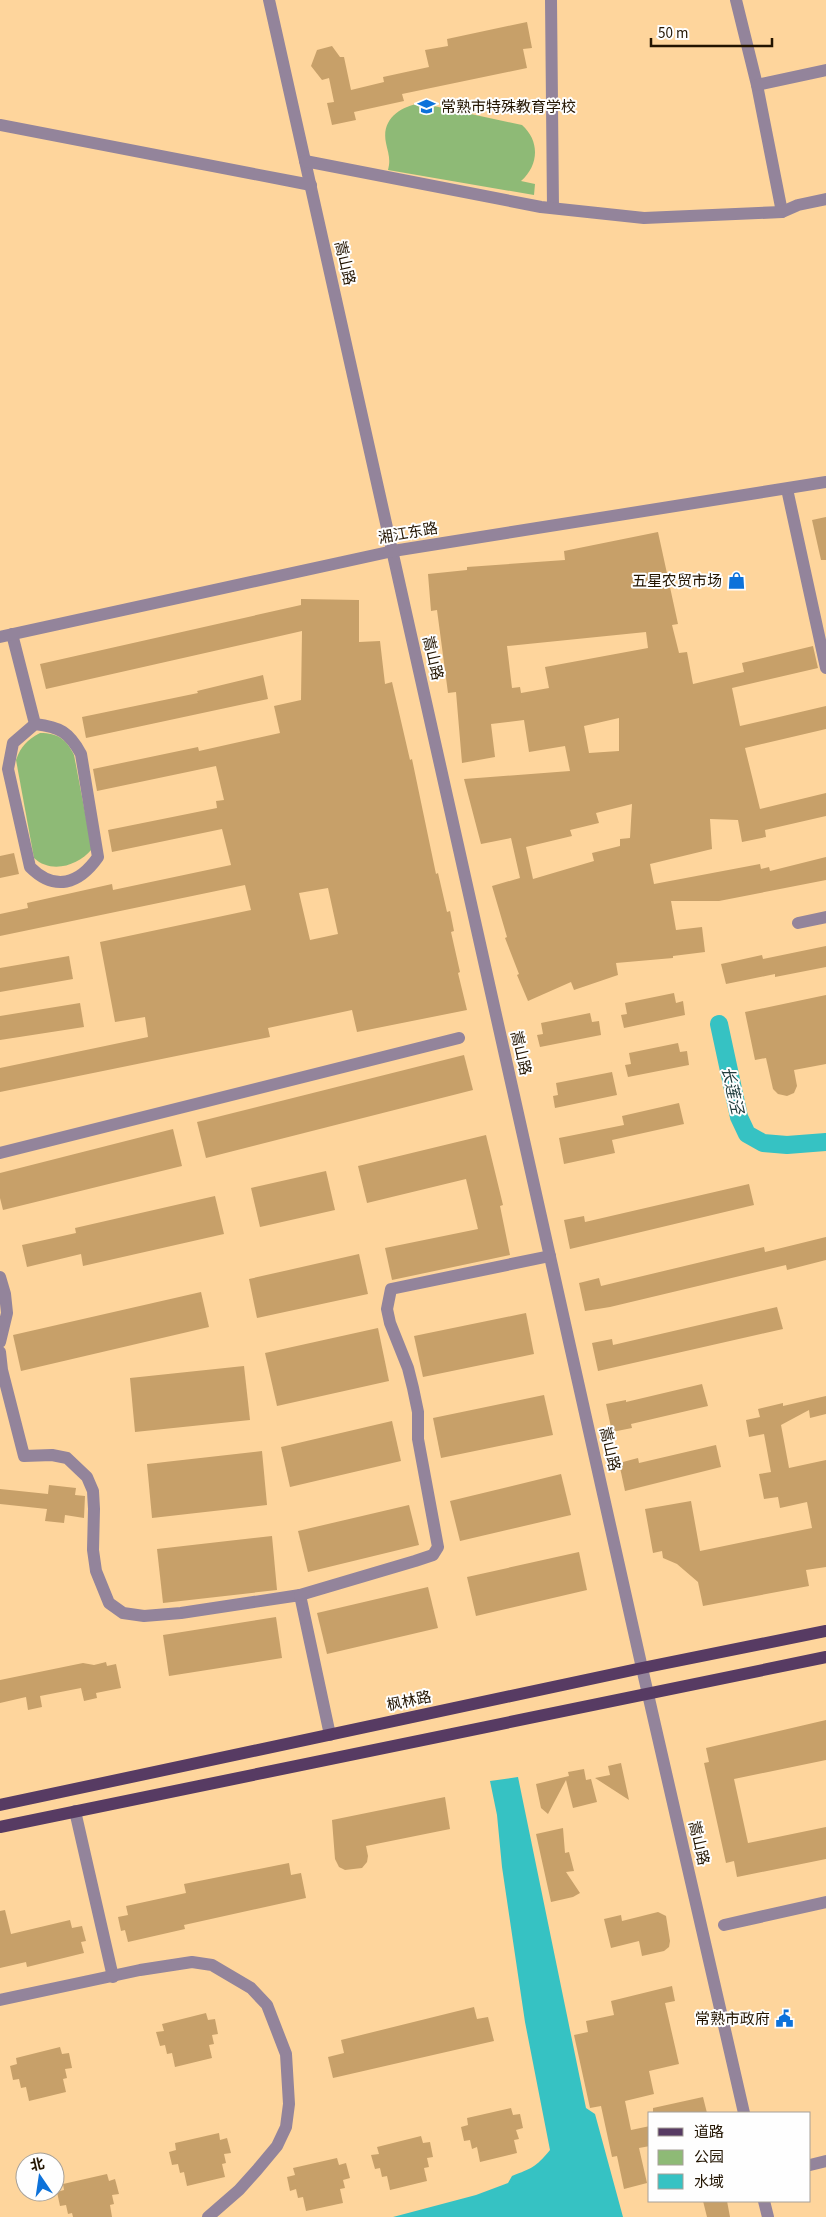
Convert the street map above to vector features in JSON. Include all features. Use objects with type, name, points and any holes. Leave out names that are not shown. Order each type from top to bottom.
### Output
[{"type":"main road","name":"枫林路","points":[[0,1805],[642,1668],[826,1631]]},
{"type":"main road","points":[[0,1826],[826,1657]]},
{"type":"street","name":"嵩山路","points":[[269,0],[642,1668],[744,2112]]},
{"type":"street","points":[[551,0],[553,208]]},
{"type":"street","points":[[736,0],[757,85],[782,212]]},
{"type":"street","points":[[757,85],[826,70]]},
{"type":"street","points":[[0,125],[311,185]]},
{"type":"street","points":[[305,161],[553,208],[644,218],[782,212],[798,205],[826,199]]},
{"type":"street","name":"湘江东路","points":[[6,636],[393,552],[826,482]]},
{"type":"street","points":[[787,488],[826,668]]},
{"type":"street","points":[[6,636],[36,724]]},
{"type":"street","points":[[36,724],[51,726],[73,739],[81,754],[98,857],[91,867],[81,875],[66,882],[54,882],[40,877],[30,867],[8,769],[13,743],[36,724]]},
{"type":"street","points":[[798,923],[826,917]]},
{"type":"street","points":[[0,1153],[459,1038]]},
{"type":"street","points":[[0,1352],[2,1370],[24,1456],[52,1455],[67,1458],[87,1477],[93,1490],[93,1550],[96,1571],[108,1603],[123,1613],[144,1616],[230,1606],[300,1595],[415,1561],[433,1554],[438,1547],[418,1439],[418,1412],[413,1388],[404,1356],[396,1343],[387,1309],[391,1289],[550,1256]]},
{"type":"street","points":[[0,1277],[5,1294],[7,1313],[0,1342]]},
{"type":"street","points":[[300,1595],[330,1735]]},
{"type":"street","points":[[75,1811],[113,1977]]},
{"type":"street","points":[[724,1925],[826,1902]]},
{"type":"street","points":[[0,2000],[192,1962],[212,1965],[251,1988],[267,2005],[286,2054],[289,2104],[286,2127],[277,2146],[257,2170],[239,2190],[208,2217]]},
{"type":"street","points":[[811,2165],[826,2162]]},
{"type":"street","points":[[764,2202],[768,2217]]},
{"type":"green space","points":[[420,103],[522,125],[532,138],[535,153],[531,168],[521,181],[535,184],[534,195],[388,170],[389,159],[385,135],[386,127],[399,111]]},
{"type":"green space","points":[[40,733],[52,734],[61,738],[74,755],[92,849],[79,860],[64,866],[48,866],[34,858],[16,760],[25,744]]},
{"type":"water","points":[[518,1777],[586,2108],[595,2114],[623,2217],[393,2217],[476,2195],[508,2183],[512,2176],[533,2167],[541,2161],[550,2150],[525,2022],[502,1867],[497,1815],[490,1781]]},
{"type":"building","points":[[527,22],[532,48],[523,49],[527,68],[402,94],[404,101],[354,112],[356,120],[332,125],[327,103],[334,102],[329,78],[322,80],[311,66],[317,50],[332,46],[340,57],[344,57],[351,90],[384,82],[383,77],[429,67],[425,50],[448,46],[447,39]]},
{"type":"building","points":[[826,517],[826,560],[821,560],[812,520]]},
{"type":"building","points":[[658,532],[678,624],[672,625],[679,653],[687,652],[693,684],[744,672],[742,663],[813,646],[818,668],[732,688],[740,726],[826,706],[826,729],[745,748],[760,809],[826,793],[826,816],[765,830],[766,837],[742,842],[738,820],[710,819],[712,849],[650,864],[654,884],[760,864],[761,869],[769,867],[770,871],[826,857],[826,880],[719,901],[671,901],[676,930],[702,927],[705,952],[673,956],[673,958],[616,963],[618,975],[574,990],[571,982],[528,1001],[505,938],[507,937],[492,886],[520,878],[511,838],[481,844],[464,779],[570,771],[565,746],[529,752],[524,720],[491,724],[495,757],[462,763],[456,692],[448,693],[437,610],[431,611],[428,574],[467,570],[467,567],[565,560],[564,551]],"holes":[[[646,632],[648,648],[545,667],[549,688],[521,693],[520,687],[512,688],[507,646]],[[619,718],[619,751],[589,753],[584,726]],[[632,804],[630,838],[620,839],[620,846],[592,853],[594,861],[533,879],[526,847],[572,836],[570,830],[599,823],[596,813]]]},
{"type":"building","points":[[301,599],[359,600],[359,642],[380,641],[385,684],[392,682],[410,760],[412,759],[436,874],[438,873],[447,912],[450,911],[454,931],[451,932],[460,972],[458,973],[467,1010],[357,1032],[352,1010],[268,1028],[270,1037],[0,1092],[0,1068],[148,1037],[145,1017],[115,1022],[100,942],[251,910],[245,885],[0,936],[0,914],[28,908],[27,903],[112,884],[113,890],[231,865],[222,829],[112,852],[108,830],[217,808],[216,801],[224,800],[216,766],[97,791],[93,769],[198,747],[199,751],[280,733],[274,706],[301,700],[302,631],[46,689],[40,664],[301,605]],"holes":[[[328,888],[338,934],[310,940],[299,893]]]},
{"type":"building","points":[[263,675],[268,699],[86,738],[82,717],[198,693],[197,691]]},
{"type":"building","points":[[14,853],[19,874],[0,878],[0,856]]},
{"type":"building","points":[[826,946],[826,967],[775,977],[775,974],[726,984],[721,964],[762,955],[763,959]]},
{"type":"building","points":[[69,956],[73,979],[0,992],[0,968]]},
{"type":"building","points":[[674,993],[676,1003],[683,1001],[685,1015],[624,1028],[621,1015],[627,1014],[625,1003]]},
{"type":"building","points":[[826,995],[826,1064],[794,1070],[797,1086],[794,1093],[787,1096],[778,1094],[773,1089],[766,1058],[755,1060],[745,1012]]},
{"type":"building","points":[[80,1003],[84,1027],[0,1040],[0,1016]]},
{"type":"building","points":[[590,1013],[592,1022],[599,1021],[601,1035],[540,1047],[537,1035],[543,1034],[541,1023]]},
{"type":"building","points":[[678,1043],[680,1052],[687,1051],[689,1065],[628,1077],[625,1065],[631,1064],[629,1053]]},
{"type":"building","points":[[464,1055],[473,1090],[206,1158],[197,1122]]},
{"type":"building","points":[[612,1072],[617,1095],[555,1108],[553,1096],[558,1095],[556,1083]]},
{"type":"building","points":[[679,1103],[684,1124],[612,1140],[615,1153],[564,1164],[559,1138],[624,1125],[622,1116]]},
{"type":"building","points":[[173,1129],[182,1166],[3,1210],[0,1198],[0,1173]]},
{"type":"building","points":[[486,1135],[503,1205],[500,1206],[510,1255],[392,1280],[385,1248],[478,1229],[466,1179],[367,1203],[358,1166]]},
{"type":"building","points":[[326,1171],[335,1210],[260,1227],[251,1188]]},
{"type":"building","points":[[749,1184],[754,1205],[570,1249],[564,1220],[584,1216],[585,1222]]},
{"type":"building","points":[[215,1196],[224,1234],[83,1266],[81,1254],[27,1267],[22,1245],[76,1233],[75,1228]]},
{"type":"building","points":[[826,1237],[826,1260],[787,1270],[786,1265],[610,1307],[585,1311],[579,1283],[599,1278],[601,1286],[764,1247],[765,1252]]},
{"type":"building","points":[[359,1254],[368,1294],[257,1318],[249,1279]]},
{"type":"building","points":[[201,1292],[209,1327],[21,1371],[13,1335]]},
{"type":"building","points":[[777,1307],[783,1329],[598,1371],[592,1343],[612,1339],[613,1345]]},
{"type":"building","points":[[526,1313],[534,1354],[423,1377],[414,1336]]},
{"type":"building","points":[[378,1328],[389,1381],[277,1406],[265,1353]]},
{"type":"building","points":[[244,1366],[250,1420],[135,1432],[130,1378]]},
{"type":"building","points":[[702,1384],[708,1406],[631,1424],[632,1428],[612,1432],[606,1404],[626,1400],[626,1402]]},
{"type":"building","points":[[544,1395],[553,1435],[441,1458],[433,1418]]},
{"type":"building","points":[[826,1396],[826,1414],[810,1418],[809,1410],[781,1425],[789,1468],[826,1460],[826,1567],[806,1570],[809,1586],[703,1606],[698,1582],[677,1564],[663,1558],[662,1551],[653,1553],[645,1509],[691,1501],[700,1551],[812,1528],[807,1502],[780,1508],[778,1497],[764,1499],[759,1474],[771,1472],[764,1434],[749,1437],[746,1420],[760,1417],[758,1409],[783,1403],[783,1406]]},
{"type":"building","points":[[392,1421],[401,1461],[290,1487],[281,1447]]},
{"type":"building","points":[[716,1445],[721,1467],[625,1491],[619,1463],[638,1458],[639,1463]]},
{"type":"building","points":[[262,1451],[267,1505],[152,1518],[147,1464]]},
{"type":"building","points":[[561,1474],[571,1515],[460,1541],[450,1501]]},
{"type":"building","points":[[49,1485],[76,1488],[75,1495],[85,1496],[84,1518],[65,1515],[64,1523],[45,1521],[47,1509],[0,1504],[0,1489],[48,1494]]},
{"type":"building","points":[[409,1505],[419,1545],[308,1572],[298,1531]]},
{"type":"building","points":[[272,1536],[277,1590],[163,1603],[157,1549]]},
{"type":"building","points":[[579,1552],[587,1590],[476,1616],[467,1577]]},
{"type":"building","points":[[428,1587],[438,1628],[327,1654],[317,1613]]},
{"type":"building","points":[[276,1617],[282,1658],[169,1676],[163,1635]]},
{"type":"building","points":[[106,1662],[107,1666],[116,1664],[121,1688],[96,1693],[97,1698],[84,1701],[81,1688],[40,1696],[42,1707],[28,1710],[26,1697],[0,1703],[0,1680],[83,1663],[94,1665]]},
{"type":"building","points":[[826,1720],[826,1760],[734,1779],[748,1843],[826,1827],[826,1859],[737,1877],[734,1861],[726,1863],[704,1763],[709,1762],[706,1748]]},
{"type":"building","points":[[621,1763],[629,1800],[595,1778],[610,1775],[608,1766]]},
{"type":"building","points":[[584,1769],[586,1780],[591,1779],[597,1802],[573,1808],[566,1780],[548,1814],[541,1808],[536,1784],[569,1776],[568,1772]]},
{"type":"building","points":[[445,1797],[450,1829],[366,1846],[367,1862],[362,1868],[345,1870],[339,1867],[335,1859],[332,1820]]},
{"type":"building","points":[[563,1828],[565,1853],[569,1852],[574,1871],[566,1872],[580,1893],[573,1897],[551,1902],[536,1834]]},
{"type":"building","points":[[289,1863],[291,1875],[301,1873],[306,1898],[184,1925],[185,1929],[128,1942],[125,1930],[121,1931],[118,1917],[128,1915],[126,1906],[186,1893],[184,1884]]},
{"type":"building","points":[[5,1910],[11,1934],[70,1920],[72,1928],[82,1926],[86,1941],[81,1942],[84,1953],[27,1967],[26,1962],[0,1968],[0,1911]]},
{"type":"building","points":[[658,1912],[666,1916],[670,1941],[669,1947],[664,1951],[642,1956],[639,1941],[611,1948],[604,1919],[621,1915],[622,1921]]},
{"type":"building","points":[[672,1986],[675,2001],[665,2003],[679,2064],[649,2071],[654,2094],[625,2101],[631,2130],[648,2126],[648,2146],[639,2148],[647,2183],[624,2189],[617,2156],[612,2157],[601,2106],[590,2108],[574,2035],[588,2032],[586,2021],[614,2015],[611,2001]]},
{"type":"building","points":[[474,2007],[477,2019],[488,2017],[494,2041],[333,2078],[328,2057],[344,2053],[341,2040]]},
{"type":"building","points":[[206,2013],[208,2020],[215,2019],[218,2034],[212,2035],[214,2044],[209,2045],[212,2058],[175,2067],[172,2053],[167,2054],[165,2045],[160,2046],[156,2032],[164,2031],[162,2024]]},
{"type":"building","points":[[60,2047],[62,2054],[69,2053],[72,2068],[65,2069],[67,2078],[63,2079],[66,2092],[29,2101],[26,2087],[21,2088],[19,2079],[13,2080],[10,2066],[17,2064],[16,2058]]},
{"type":"building","points":[[703,2097],[707,2112],[653,2112],[653,2108]]},
{"type":"building","points":[[511,2108],[513,2115],[520,2114],[523,2128],[516,2130],[519,2139],[514,2140],[517,2153],[480,2162],[477,2147],[472,2149],[470,2140],[464,2141],[461,2127],[468,2125],[467,2118]]},
{"type":"building","points":[[219,2133],[220,2140],[227,2138],[231,2153],[224,2154],[226,2163],[222,2164],[225,2177],[187,2186],[184,2172],[180,2173],[178,2164],[172,2165],[169,2152],[176,2150],[175,2143]]},
{"type":"building","points":[[421,2136],[423,2143],[430,2142],[433,2157],[427,2158],[429,2167],[424,2168],[427,2181],[390,2190],[387,2176],[382,2177],[380,2168],[375,2169],[371,2155],[379,2154],[377,2147]]},
{"type":"building","points":[[337,2158],[339,2165],[346,2163],[350,2178],[343,2180],[345,2188],[340,2189],[343,2203],[306,2211],[303,2197],[298,2198],[296,2189],[290,2191],[287,2177],[295,2175],[293,2168]]},
{"type":"building","points":[[107,2174],[109,2181],[115,2179],[119,2194],[112,2195],[114,2204],[110,2205],[112,2217],[73,2217],[72,2213],[68,2214],[66,2205],[60,2206],[59,2202],[65,2202],[65,2184]]},
{"type":"building","points":[[703,2202],[727,2202],[730,2217],[707,2217]]},
{"type":"waterway","name":"长莲泾","points":[[719,1024],[739,1117],[747,1134],[763,1143],[787,1145],[826,1142]]},
{"type":"place","name":"常熟市特殊教育学校","points":[[427,107]]},
{"type":"place","name":"五星农贸市场","points":[[736,581]]},
{"type":"place","name":"常熟市政府","points":[[784,2019]]}]
